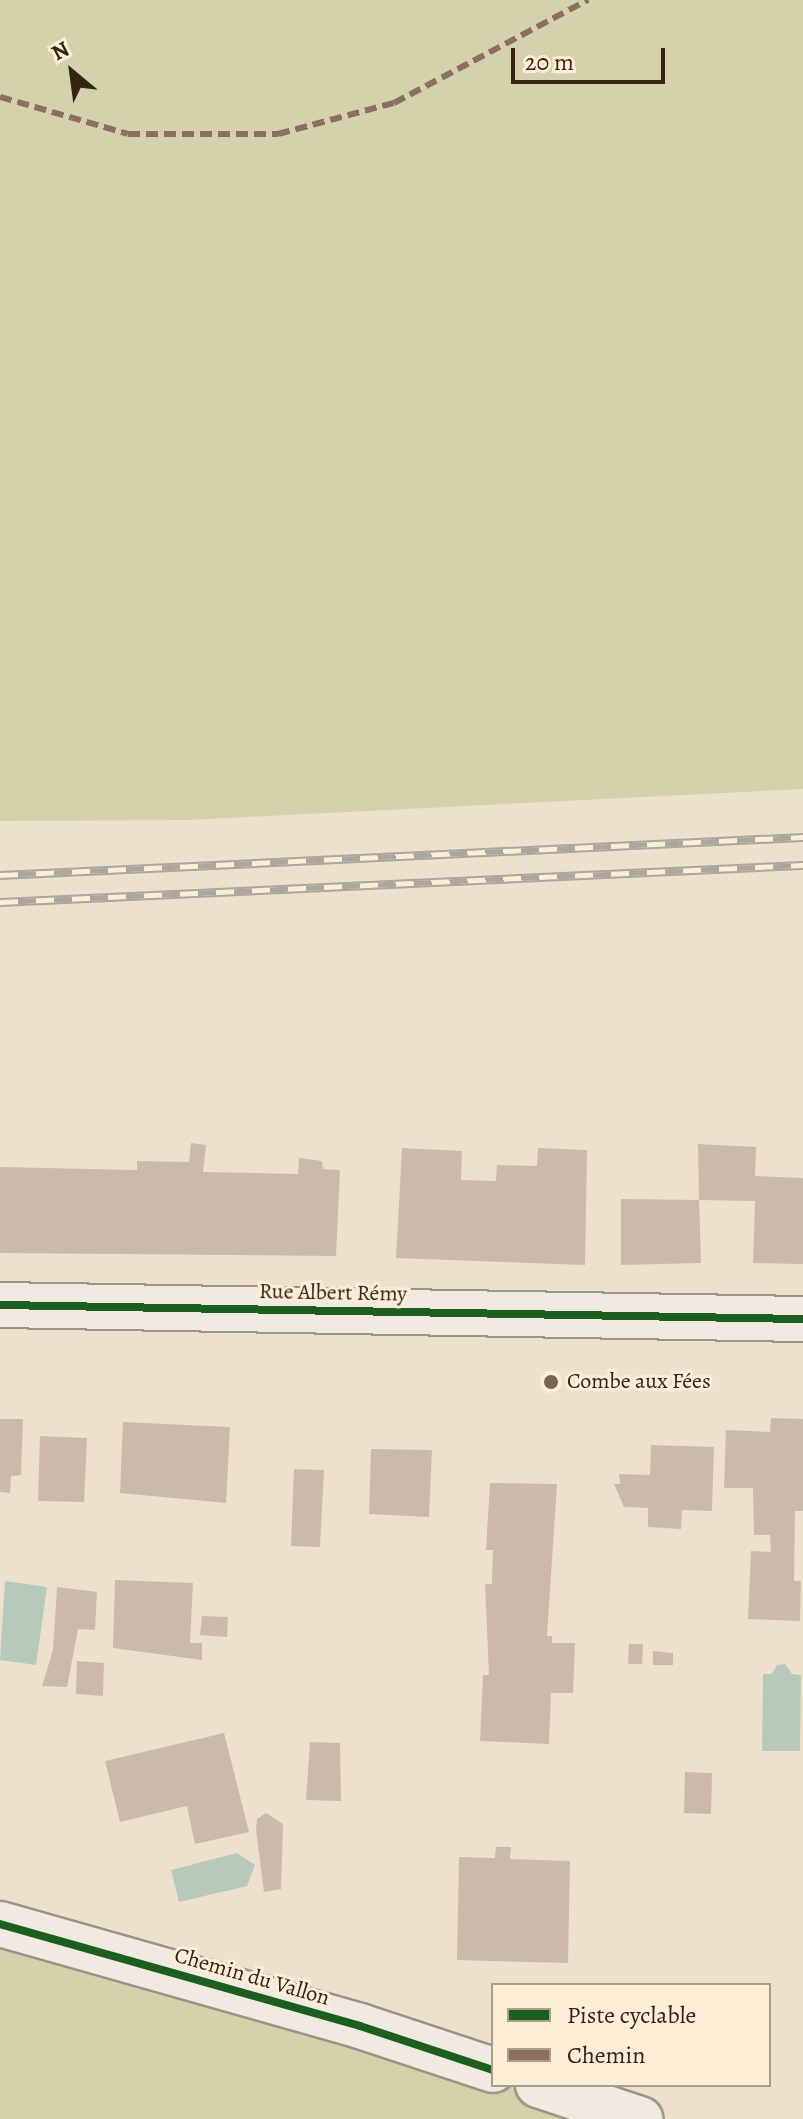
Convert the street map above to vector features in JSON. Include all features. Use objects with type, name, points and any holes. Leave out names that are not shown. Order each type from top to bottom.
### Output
[{"type":"main road","name":"Rue Albert Rémy","points":[[0,1305],[803,1319]]},
{"type":"main road","name":"Chemin du Vallon","points":[[0,1924],[360,2026],[491,2069]]},
{"type":"main road","points":[[544,2087],[640,2119]]},
{"type":"shaded area","points":[[0,0],[803,0],[803,789],[188,820],[0,821]]},
{"type":"shaded area","points":[[5,1581],[47,1587],[36,1665],[0,1660]]},
{"type":"shaded area","points":[[785,1664],[792,1674],[801,1675],[800,1751],[762,1751],[763,1674],[772,1674],[777,1665]]},
{"type":"shaded area","points":[[237,1853],[255,1865],[247,1886],[179,1902],[171,1870]]},
{"type":"shaded area","points":[[0,1942],[491,2084],[491,2087],[527,2087],[644,2119],[0,2119]]},
{"type":"building","points":[[191,1143],[206,1145],[203,1172],[298,1174],[299,1158],[322,1161],[323,1169],[340,1170],[336,1256],[0,1253],[0,1167],[137,1170],[137,1161],[189,1162]]},
{"type":"building","points":[[698,1144],[756,1147],[755,1176],[803,1178],[803,1264],[753,1263],[755,1201],[699,1200]]},
{"type":"building","points":[[402,1148],[462,1151],[461,1180],[496,1181],[497,1165],[537,1166],[538,1148],[587,1150],[585,1265],[396,1258]]},
{"type":"building","points":[[621,1199],[699,1200],[701,1263],[621,1265]]},
{"type":"building","points":[[771,1418],[803,1419],[803,1511],[795,1511],[794,1581],[801,1581],[800,1621],[748,1619],[751,1551],[771,1552],[770,1535],[754,1535],[753,1488],[724,1488],[726,1430],[770,1432]]},
{"type":"building","points":[[0,1419],[23,1419],[21,1475],[11,1476],[10,1493],[0,1492]]},
{"type":"building","points":[[123,1422],[230,1427],[226,1503],[120,1493]]},
{"type":"building","points":[[40,1436],[87,1438],[84,1502],[38,1501]]},
{"type":"building","points":[[651,1445],[714,1447],[712,1511],[682,1510],[681,1529],[648,1527],[648,1508],[624,1507],[614,1484],[620,1484],[619,1474],[650,1475]]},
{"type":"building","points":[[371,1449],[432,1450],[429,1517],[369,1514]]},
{"type":"building","points":[[294,1469],[324,1470],[320,1547],[291,1546]]},
{"type":"building","points":[[490,1483],[557,1484],[547,1636],[552,1636],[552,1643],[575,1643],[573,1693],[551,1693],[549,1744],[480,1741],[483,1675],[489,1675],[485,1584],[492,1584],[493,1550],[486,1550]]},
{"type":"building","points":[[115,1580],[193,1583],[190,1643],[202,1643],[202,1660],[113,1648]]},
{"type":"building","points":[[57,1587],[97,1592],[95,1630],[78,1629],[67,1687],[42,1686],[53,1650]]},
{"type":"building","points":[[202,1616],[228,1617],[227,1637],[200,1635]]},
{"type":"building","points":[[629,1644],[643,1644],[642,1664],[628,1664]]},
{"type":"building","points":[[653,1651],[673,1653],[673,1665],[653,1665]]},
{"type":"building","points":[[77,1661],[104,1663],[103,1696],[76,1694]]},
{"type":"building","points":[[224,1733],[249,1832],[195,1844],[187,1806],[120,1822],[105,1761]]},
{"type":"building","points":[[310,1742],[340,1743],[341,1801],[306,1800]]},
{"type":"building","points":[[685,1772],[712,1773],[711,1814],[684,1813]]},
{"type":"building","points":[[266,1813],[283,1824],[281,1889],[264,1892],[256,1830],[257,1819]]},
{"type":"building","points":[[496,1847],[511,1847],[510,1859],[570,1861],[568,1963],[457,1960],[459,1857],[495,1858]]},
{"type":"railway","points":[[0,875],[803,837]]},
{"type":"railway","points":[[0,902],[803,865]]},
{"type":"marked path","points":[[0,97],[128,134],[278,134],[394,103],[588,0]]},
{"type":"cycle path","points":[[0,1305],[803,1319]]},
{"type":"cycle path","points":[[0,1924],[360,2026],[491,2069]]},
{"type":"place","name":"Combe aux Fées","points":[[551,1382]]}]
